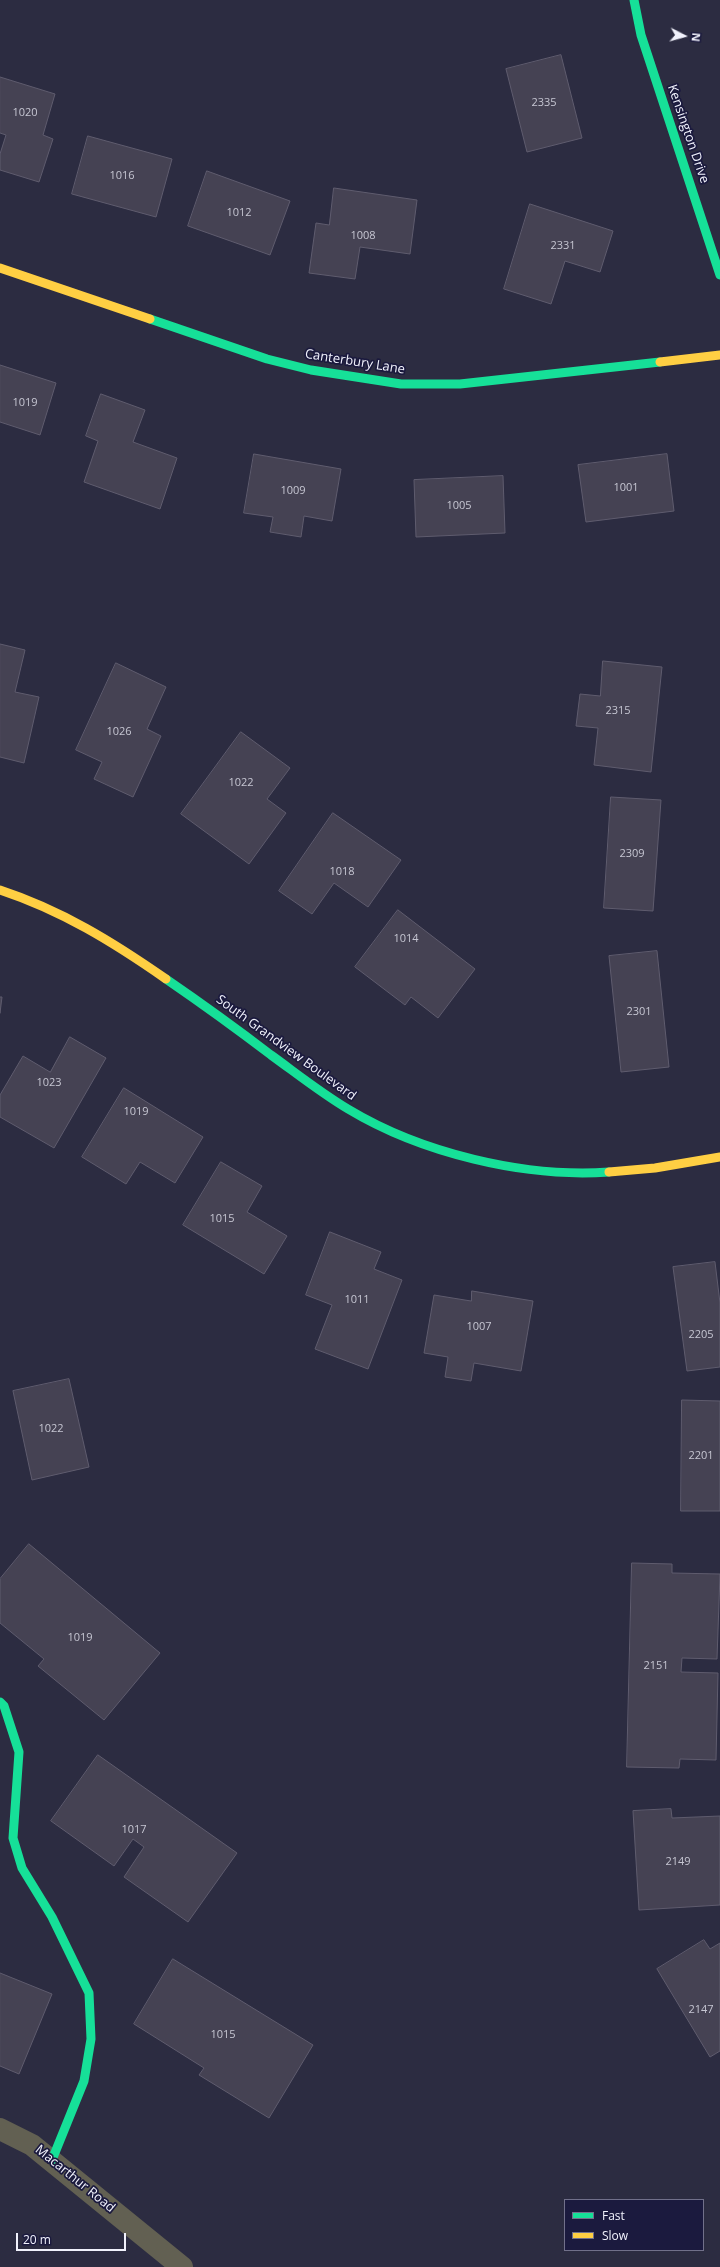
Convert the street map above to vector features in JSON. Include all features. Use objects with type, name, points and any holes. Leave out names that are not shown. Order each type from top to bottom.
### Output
[{"type":"street","name":"Kensington Drive","points":[[634,0],[641,35],[712,246],[720,275]]},
{"type":"street","name":"Canterbury Lane","points":[[0,268],[267,359],[311,370],[401,384],[460,384],[720,355]]},
{"type":"street","name":"South Grandview Boulevard","points":[[0,890],[63,915],[121,947],[205,1006],[325,1095],[358,1115],[433,1146],[476,1159],[517,1167],[588,1173],[663,1167],[720,1157]]},
{"type":"street","points":[[0,1702],[4,1706],[18,1752],[13,1838],[22,1868],[52,1917],[89,1993],[91,2039],[84,2081],[52,2160]]},
{"type":"street","name":"Macarthur Road","points":[[0,2129],[32,2145],[52,2160],[182,2267]]},
{"type":"building","points":[[561,55],[582,138],[527,152],[506,69]]},
{"type":"building","points":[[0,77],[55,94],[43,135],[53,139],[39,182],[0,170],[0,154],[6,135],[0,133]]},
{"type":"building","points":[[88,136],[172,159],[156,217],[72,194]]},
{"type":"building","points":[[207,171],[290,201],[270,255],[188,226]]},
{"type":"building","points":[[334,188],[417,200],[410,254],[360,247],[355,279],[309,273],[316,223],[329,225]]},
{"type":"building","points":[[530,204],[613,231],[600,272],[565,261],[551,304],[504,289]]},
{"type":"building","points":[[0,365],[56,383],[40,435],[0,422]]},
{"type":"building","points":[[101,394],[145,410],[133,442],[177,458],[160,509],[84,482],[98,441],[86,436]]},
{"type":"building","points":[[254,454],[341,469],[332,521],[304,516],[301,537],[270,532],[273,517],[244,513]]},
{"type":"building","points":[[667,454],[674,511],[586,522],[578,465]]},
{"type":"building","points":[[503,476],[505,533],[416,537],[414,480]]},
{"type":"building","points":[[0,644],[25,650],[15,692],[39,697],[24,763],[0,757]]},
{"type":"building","points":[[603,661],[662,667],[651,772],[594,765],[598,728],[576,726],[580,694],[600,696]]},
{"type":"building","points":[[116,663],[166,687],[147,729],[161,736],[133,797],[94,779],[102,762],[76,750]]},
{"type":"building","points":[[241,732],[290,768],[267,799],[286,813],[249,864],[181,814]]},
{"type":"building","points":[[611,797],[661,800],[653,911],[604,908]]},
{"type":"building","points":[[333,813],[401,860],[368,907],[334,883],[312,914],[279,891]]},
{"type":"building","points":[[398,910],[475,969],[438,1018],[411,997],[405,1005],[355,967]]},
{"type":"building","points":[[657,951],[669,1067],[621,1072],[609,956]]},
{"type":"building","points":[[0,997],[2,997],[0,1013]]},
{"type":"building","points":[[70,1037],[106,1058],[54,1148],[0,1117],[0,1095],[23,1056],[50,1072]]},
{"type":"building","points":[[124,1088],[203,1137],[175,1183],[140,1162],[126,1184],[82,1157]]},
{"type":"building","points":[[221,1162],[262,1186],[247,1212],[287,1236],[264,1274],[183,1225]]},
{"type":"building","points":[[330,1232],[381,1252],[374,1269],[402,1280],[368,1369],[315,1349],[332,1305],[306,1295]]},
{"type":"building","points":[[715,1262],[720,1303],[720,1367],[687,1371],[673,1267]]},
{"type":"building","points":[[472,1291],[533,1301],[521,1371],[474,1363],[471,1381],[445,1377],[448,1357],[424,1353],[434,1295],[471,1301]]},
{"type":"building","points":[[69,1379],[89,1467],[32,1480],[13,1391]]},
{"type":"building","points":[[682,1400],[720,1401],[720,1511],[681,1511]]},
{"type":"building","points":[[29,1544],[160,1653],[104,1720],[38,1666],[44,1659],[0,1623],[0,1579]]},
{"type":"building","points":[[632,1563],[672,1564],[672,1573],[720,1574],[717,1659],[682,1658],[681,1672],[718,1673],[716,1760],[680,1759],[679,1768],[627,1767]]},
{"type":"building","points":[[98,1755],[237,1853],[188,1922],[124,1877],[144,1847],[133,1839],[114,1866],[51,1821]]},
{"type":"building","points":[[671,1809],[672,1818],[720,1816],[720,1905],[639,1910],[633,1811]]},
{"type":"building","points":[[704,1940],[710,1949],[720,1943],[720,2051],[710,2057],[657,1969]]},
{"type":"building","points":[[173,1959],[313,2045],[269,2118],[199,2075],[204,2068],[134,2024]]},
{"type":"building","points":[[0,1973],[52,1994],[19,2074],[0,2066]]},
{"type":"traffic: fast","points":[[634,0],[641,35],[720,275]]},
{"type":"traffic: fast","points":[[150,319],[267,359],[311,370],[401,384],[460,384],[660,362]]},
{"type":"traffic: fast","points":[[166,979],[219,1016],[299,1076],[348,1109],[377,1125],[440,1150],[508,1166],[543,1171],[576,1173],[609,1172]]},
{"type":"traffic: fast","points":[[0,1702],[4,1706],[19,1752],[13,1838],[22,1868],[52,1917],[89,1993],[91,2039],[84,2081],[52,2160]]},
{"type":"traffic: slow","points":[[0,268],[150,319]]},
{"type":"traffic: slow","points":[[660,362],[720,355]]},
{"type":"traffic: slow","points":[[0,890],[44,907],[86,928],[126,952],[166,979]]},
{"type":"traffic: slow","points":[[609,1172],[655,1168],[720,1157]]}]
